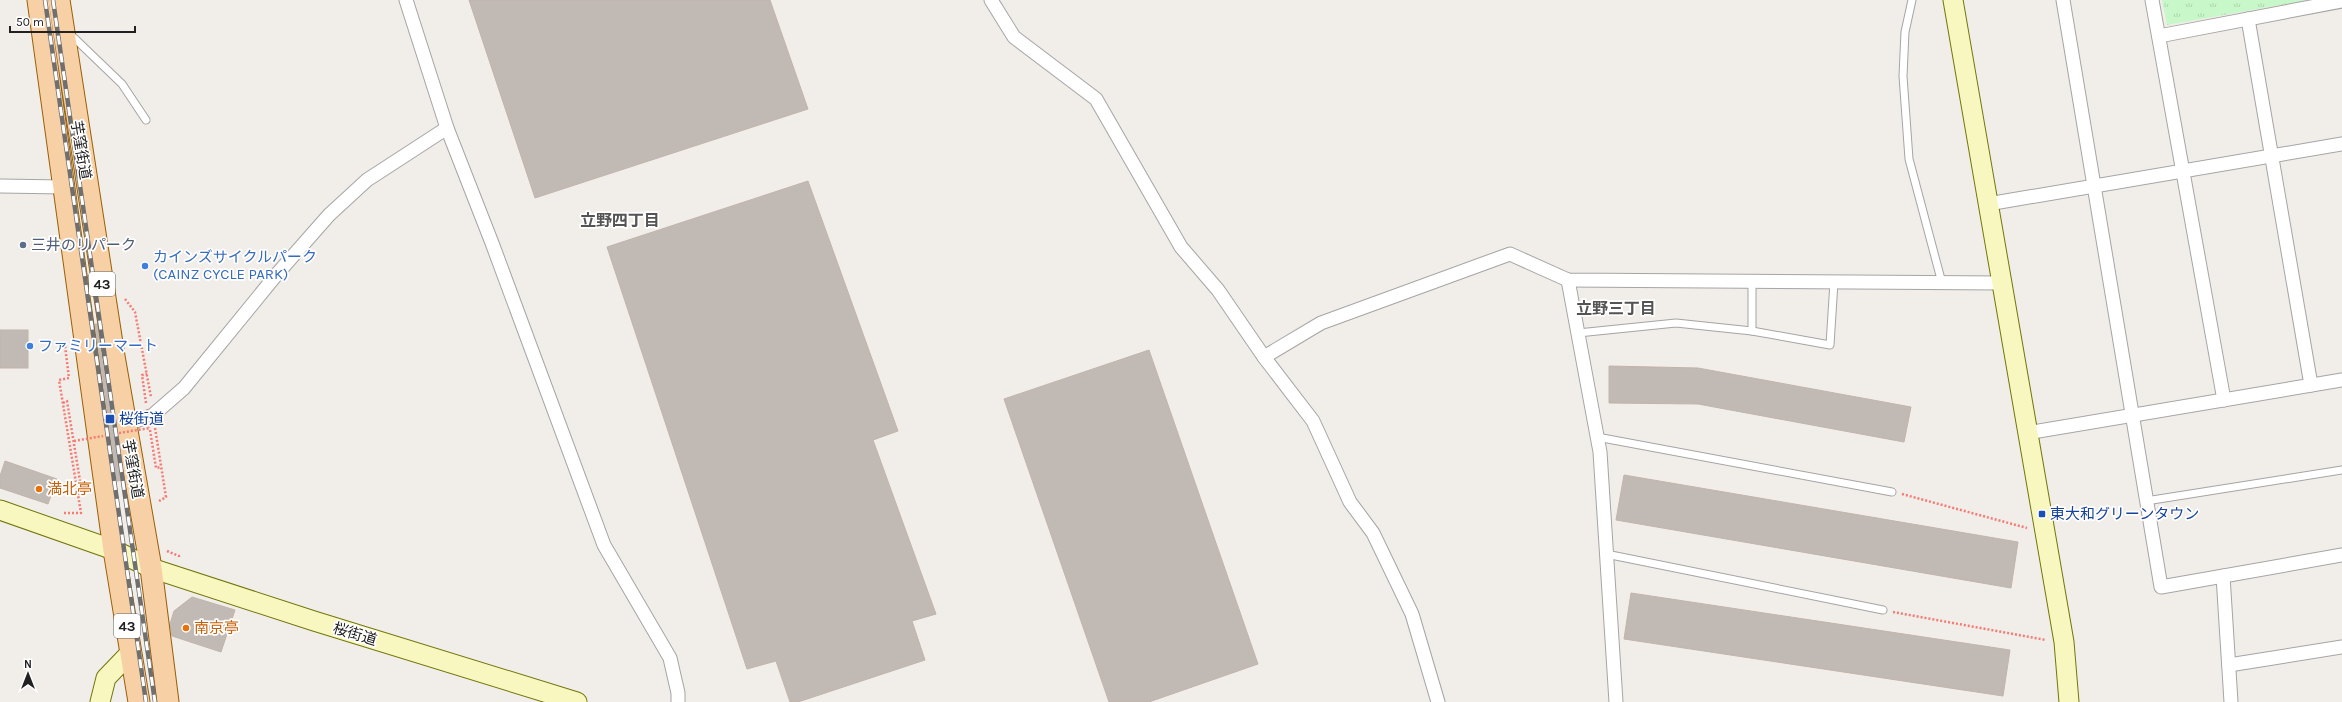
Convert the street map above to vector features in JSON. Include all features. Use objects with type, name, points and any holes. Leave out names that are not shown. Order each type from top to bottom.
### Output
[{"type":"main road","name":"芋窪街道","points":[[38,0],[114,550],[139,702]]},
{"type":"main road","name":"芋窪街道","points":[[59,0],[122,429],[151,568],[168,702]]},
{"type":"street","points":[[406,0],[447,128],[492,243],[604,545],[670,658],[678,693],[678,702]]},
{"type":"street","points":[[991,0],[1014,37],[1096,99],[1181,247],[1218,290],[1264,357],[1313,420],[1350,502],[1373,533],[1412,614],[1438,702]]},
{"type":"street","points":[[1952,0],[2064,642],[2069,702]]},
{"type":"street","points":[[2063,0],[2161,587],[2342,556]]},
{"type":"street","points":[[2152,0],[2224,400]]},
{"type":"street","points":[[2159,36],[2342,0]]},
{"type":"street","points":[[2248,19],[2310,385]]},
{"type":"street","points":[[122,429],[153,415],[184,388],[277,274],[330,215],[367,180],[447,128]]},
{"type":"street","points":[[1988,204],[2342,144]]},
{"type":"street","points":[[0,186],[64,187]]},
{"type":"street","points":[[1264,357],[1321,323],[1510,254],[1568,280],[2001,284]]},
{"type":"street","points":[[1568,280],[1597,437],[1616,702]]},
{"type":"street","points":[[2027,433],[2342,380]]},
{"type":"street","name":"桜街道","points":[[0,510],[114,550],[151,568],[314,621],[577,702]]},
{"type":"street","points":[[2223,576],[2231,702]]},
{"type":"street","points":[[2229,665],[2342,647]]},
{"type":"street","points":[[100,702],[106,678],[131,652]]},
{"type":"lane","points":[[1912,0],[1905,32],[1903,76],[1909,159],[1942,284]]},
{"type":"lane","points":[[63,28],[79,40],[122,84],[146,120]]},
{"type":"lane","points":[[1752,282],[1752,331]]},
{"type":"lane","points":[[1578,333],[1676,323],[1752,331],[1830,345],[1834,282]]},
{"type":"lane","points":[[1597,437],[1892,492]]},
{"type":"lane","points":[[2146,501],[2342,470]]},
{"type":"lane","points":[[1606,554],[1883,610]]},
{"type":"path","points":[[64,340],[69,378],[59,380],[81,513]]},
{"type":"path","points":[[147,374],[142,375],[147,409],[156,468],[161,467]]},
{"type":"path","points":[[63,402],[67,401],[74,441],[82,493],[78,494]]},
{"type":"path","points":[[122,429],[150,428]]},
{"type":"path","points":[[74,441],[103,436]]},
{"type":"path","points":[[1892,492],[2045,532]]},
{"type":"path","points":[[1883,610],[2064,642]]},
{"type":"green space","points":[[2162,0],[2310,0],[2167,25]]},
{"type":"building","points":[[469,0],[770,0],[808,109],[535,198]]},
{"type":"building","points":[[808,181],[898,431],[873,440],[936,614],[912,621],[925,660],[798,702],[790,702],[776,661],[747,669],[607,247]]},
{"type":"building","points":[[95,324],[97,324],[123,480],[117,481]]},
{"type":"building","points":[[0,330],[28,330],[28,368],[0,368]]},
{"type":"building","points":[[1149,350],[1258,664],[1149,702],[1109,702],[1004,399]]},
{"type":"building","points":[[1609,366],[1698,368],[1911,407],[1904,442],[1698,404],[1609,403]]},
{"type":"building","points":[[5,461],[57,479],[48,504],[0,488],[0,476]]},
{"type":"building","points":[[1624,475],[2018,542],[2011,588],[1616,520]]},
{"type":"building","points":[[1631,593],[2010,650],[2003,696],[1624,639]]},
{"type":"building","points":[[192,597],[235,610],[221,652],[172,636],[170,624],[174,611]]},
{"type":"railway","points":[[45,0],[146,702]]},
{"type":"railway","points":[[53,0],[155,702]]},
{"type":"place","name":"三井のリパーク","points":[[23,245]]},
{"type":"place","name":"カインズサイクルパーク (CAINZ CYCLE PARK)","points":[[145,266]]},
{"type":"place","name":"ファミリーマート","points":[[30,346]]},
{"type":"place","name":"桜街道","points":[[110,419]]},
{"type":"place","name":"満北亭","points":[[39,489]]},
{"type":"place","name":"東大和グリーンタウン","points":[[2042,514]]},
{"type":"place","name":"南京亭","points":[[186,628]]},
{"type":"district","name":"立野四丁目","points":[[620,220]]},
{"type":"district","name":"立野三丁目","points":[[1616,308]]}]
